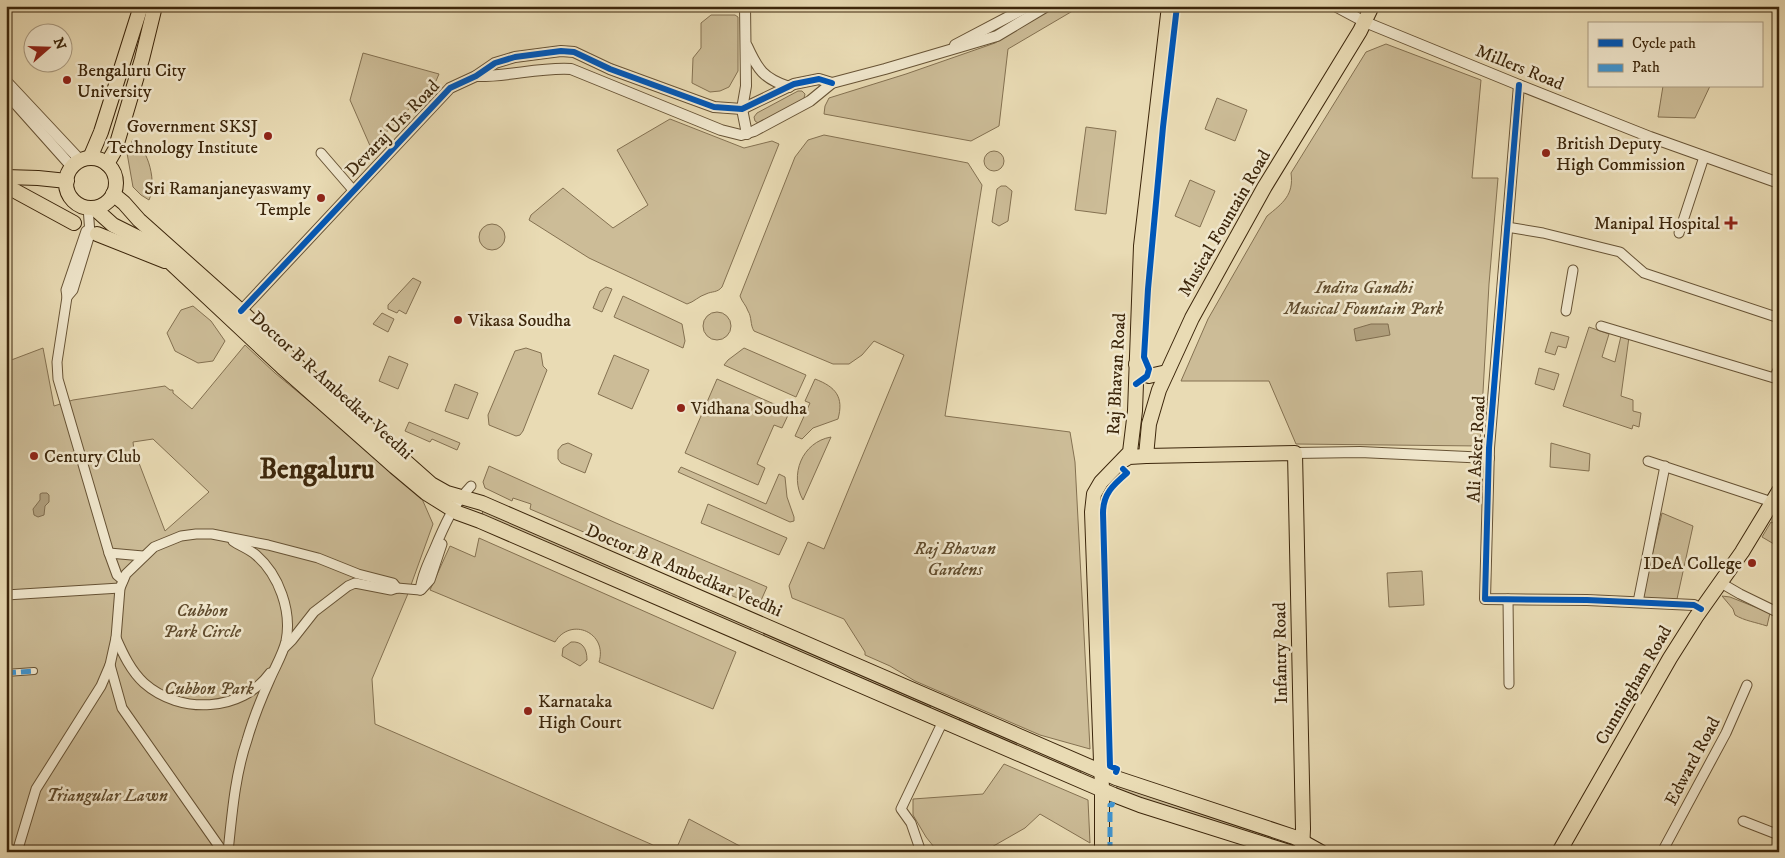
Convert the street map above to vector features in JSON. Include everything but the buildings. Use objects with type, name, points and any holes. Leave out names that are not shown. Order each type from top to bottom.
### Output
[{"type":"main road","points":[[81,162],[101,160],[108,164],[116,178],[113,194],[101,206],[91,207],[76,203],[70,197],[66,181],[101,132],[141,6]]},
{"type":"main road","points":[[108,164],[115,150],[142,59],[154,6]]},
{"type":"main road","name":"Raj Bhavan Road","points":[[1102,852],[1102,790],[1092,512],[1094,494],[1101,482],[1130,452],[1133,438],[1136,411],[1141,246],[1168,6]]},
{"type":"main road","name":"Musical Fountain Road","points":[[1146,456],[1149,424],[1159,390],[1192,318],[1264,188],[1365,22],[1372,6]]},
{"type":"main road","points":[[6,177],[66,181]]},
{"type":"main road","points":[[6,186],[74,223]]},
{"type":"main road","name":"Doctor B R Ambedkar Veedhi","points":[[113,194],[139,220],[241,311],[299,367],[426,480],[447,493],[482,503],[1059,752],[1101,772],[1321,852]]},
{"type":"main road","name":"Doctor B R Ambedkar Veedhi","points":[[91,207],[113,225],[143,240],[173,263],[234,323],[311,393],[426,493],[455,511],[1102,790],[1140,805],[1289,852]]},
{"type":"main road","points":[[139,220],[132,216],[127,216],[126,219],[143,240]]},
{"type":"main road","points":[[93,232],[173,263]]},
{"type":"main road","points":[[1136,364],[1141,373],[1149,376],[1167,372]]},
{"type":"main road","name":"Ali Asker Road","points":[[1124,460],[1146,456],[1295,453]]},
{"type":"main road","name":"Infantry Road","points":[[1295,453],[1302,846]]},
{"type":"main road","name":"Cunningham Road","points":[[1559,852],[1644,702],[1701,609],[1721,583],[1775,496]]},
{"type":"main road","points":[[941,701],[944,721]]},
{"type":"main road","points":[[944,721],[959,709]]},
{"type":"main road","points":[[1059,752],[1071,750],[1088,756],[1100,744]]},
{"type":"street","points":[[745,6],[746,86],[742,110],[746,134],[810,101],[832,82],[885,69],[997,36],[1047,6]]},
{"type":"street","points":[[948,50],[1029,6]]},
{"type":"street","name":"Millers Road","points":[[1335,6],[1365,22],[1519,85],[1650,137],[1779,183]]},
{"type":"street","points":[[745,43],[756,66],[772,81],[789,86]]},
{"type":"street","name":"Devaraj Urs Road","points":[[241,311],[450,88],[476,76],[491,65],[515,57],[561,51],[574,52],[610,68],[714,107],[742,110]]},
{"type":"street","name":"Devaraj Urs Road","points":[[476,76],[498,77],[518,72],[558,68],[570,69],[722,130],[741,136],[746,134]]},
{"type":"street","points":[[742,110],[789,86],[820,79],[832,82]]},
{"type":"street","points":[[6,81],[81,162]]},
{"type":"street","points":[[802,83],[810,87],[813,92],[810,101]]},
{"type":"street","name":"Ali Asker Road","points":[[1519,85],[1489,458],[1485,599],[1638,602],[1694,605],[1701,609]]},
{"type":"street","points":[[6,93],[81,162]]},
{"type":"street","points":[[321,154],[354,190]]},
{"type":"street","points":[[1679,232],[1704,157]]},
{"type":"street","points":[[91,207],[93,232],[86,231],[66,290],[67,298],[57,362],[58,379],[109,553],[122,584]]},
{"type":"street","points":[[1507,227],[1620,252],[1644,273],[1779,318]]},
{"type":"street","points":[[1566,311],[1573,270]]},
{"type":"street","points":[[1601,326],[1774,378],[1779,368]]},
{"type":"street","name":"Ali Asker Road","points":[[1295,453],[1360,452],[1489,458]]},
{"type":"street","points":[[1648,461],[1775,496]]},
{"type":"street","points":[[1638,602],[1665,466]]},
{"type":"street","points":[[284,647],[292,640],[314,612],[348,586],[355,583],[391,590],[397,588],[420,590],[430,580],[448,528],[455,511],[464,497]]},
{"type":"street","points":[[17,852],[36,789],[101,686],[110,665],[116,638],[122,584],[126,574],[154,547],[181,536],[212,534],[268,545],[318,558],[358,574],[392,583],[397,588]]},
{"type":"street","points":[[228,538],[255,555],[270,570],[277,582],[287,614],[284,647],[259,704],[240,763],[228,852]]},
{"type":"street","points":[[109,553],[143,556]]},
{"type":"street","points":[[1721,583],[1733,591],[1779,613]]},
{"type":"street","points":[[6,595],[122,584]]},
{"type":"street","points":[[1508,599],[1509,684]]},
{"type":"street","points":[[116,638],[128,662],[144,683],[166,698],[192,705],[208,706],[230,702],[250,692],[266,678],[279,660]]},
{"type":"street","points":[[110,665],[122,708],[223,852]]},
{"type":"street","points":[[6,673],[34,671]]},
{"type":"street","name":"Edward Road","points":[[1662,852],[1726,733],[1747,685]]},
{"type":"street","points":[[921,852],[911,823],[901,809],[944,721]]},
{"type":"street","points":[[1743,821],[1779,834]]},
{"type":"green space","points":[[1057,6],[1077,6],[1076,9],[1008,49],[999,126],[971,141],[824,114],[829,98],[995,43]]},
{"type":"green space","points":[[711,15],[735,15],[738,17],[738,71],[729,87],[720,91],[710,92],[692,83],[693,58],[701,48],[701,23]]},
{"type":"green space","name":"Indira Gandhi Musical Fountain Park","points":[[1386,44],[1481,80],[1472,178],[1498,178],[1489,284],[1480,446],[1296,444],[1269,381],[1181,381],[1208,319],[1267,216],[1289,193],[1291,173],[1366,52]]},
{"type":"green space","points":[[363,53],[439,74],[436,81],[371,148],[350,100]]},
{"type":"green space","points":[[1663,88],[1709,88],[1695,118],[1658,117]]},
{"type":"green space","points":[[798,91],[802,91],[805,94],[801,101],[758,123],[755,121],[754,117],[757,113]]},
{"type":"green space","points":[[1217,98],[1247,110],[1235,141],[1205,129]]},
{"type":"green space","points":[[670,119],[744,148],[772,141],[779,144],[722,287],[687,304],[589,258],[529,220],[531,215],[563,188],[613,228],[648,205],[617,150]]},
{"type":"green space","points":[[1086,127],[1116,131],[1106,214],[1075,210]]},
{"type":"green space","name":"Raj Bhavan Gardens","points":[[824,135],[968,163],[982,185],[945,416],[1070,432],[1075,462],[1090,749],[1040,735],[915,681],[890,666],[865,655],[865,652],[844,619],[792,598],[789,586],[808,542],[824,549],[904,355],[874,341],[862,355],[849,364],[833,364],[754,331],[749,313],[740,296],[795,157],[808,140]]},
{"type":"green space","points":[[133,139],[139,144],[150,167],[152,185],[149,200],[133,187],[127,153]]},
{"type":"green space","points":[[994,151],[1001,154],[1004,161],[1001,168],[994,171],[987,168],[984,161],[987,154]]},
{"type":"green space","points":[[1190,180],[1215,191],[1200,227],[1175,216]]},
{"type":"green space","points":[[1001,186],[1006,186],[1012,191],[1008,221],[999,226],[992,222],[997,189]]},
{"type":"green space","points":[[492,224],[501,228],[505,237],[501,246],[492,250],[483,246],[479,237],[483,228]]},
{"type":"green space","points":[[413,278],[421,282],[406,314],[399,310],[397,313],[388,309],[388,305]]},
{"type":"green space","points":[[606,287],[612,289],[602,312],[593,308],[600,291]]},
{"type":"green space","points":[[623,296],[682,324],[685,341],[683,348],[614,317]]},
{"type":"green space","points":[[193,306],[211,321],[225,341],[213,361],[198,363],[175,351],[167,333],[181,310]]},
{"type":"green space","points":[[717,312],[727,316],[731,326],[727,336],[717,340],[707,336],[703,326],[707,316]]},
{"type":"green space","points":[[382,313],[394,319],[388,332],[373,324]]},
{"type":"green space","points":[[1589,327],[1609,334],[1602,357],[1615,362],[1621,336],[1629,337],[1621,396],[1633,400],[1633,411],[1641,413],[1639,427],[1633,425],[1632,429],[1563,406]]},
{"type":"green space","points":[[1551,332],[1569,337],[1566,348],[1558,346],[1555,355],[1545,352]]},
{"type":"green space","name":"Cubbon Park","points":[[245,345],[275,373],[419,492],[433,524],[407,596],[372,679],[375,724],[653,845],[678,845],[689,819],[751,852],[6,852],[6,362],[43,348],[54,406],[73,400],[165,386],[173,390],[173,393],[192,409]],"holes":[[[153,439],[209,492],[165,531],[134,450],[133,442]]]},
{"type":"green space","points":[[526,348],[541,353],[543,366],[547,370],[523,431],[520,435],[516,436],[489,425],[488,415],[515,351]]},
{"type":"green space","points":[[744,348],[806,375],[796,397],[724,365]]},
{"type":"green space","points":[[614,355],[649,370],[632,409],[598,394]]},
{"type":"green space","points":[[389,356],[408,364],[398,389],[379,381]]},
{"type":"green space","points":[[1539,368],[1559,374],[1554,390],[1535,384]]},
{"type":"green space","points":[[717,379],[790,411],[782,428],[774,425],[757,464],[765,468],[758,485],[685,453]]},
{"type":"green space","points":[[815,379],[833,389],[837,394],[840,411],[838,419],[813,428],[802,439],[795,436],[810,403],[805,401]]},
{"type":"green space","points":[[455,384],[478,393],[468,419],[445,411]]},
{"type":"green space","points":[[409,422],[460,443],[457,450],[432,439],[430,442],[405,431]]},
{"type":"green space","points":[[831,437],[803,500],[797,480],[801,461],[812,445]]},
{"type":"green space","points":[[568,443],[592,454],[585,473],[561,463],[558,459],[558,450],[562,445]]},
{"type":"green space","points":[[1551,443],[1590,454],[1589,471],[1550,467]]},
{"type":"green space","points":[[489,466],[616,523],[767,587],[759,605],[756,606],[530,509],[531,504],[513,498],[512,501],[485,488],[483,482]]},
{"type":"green space","points":[[681,467],[766,504],[779,474],[785,477],[787,497],[794,521],[790,522],[678,472]]},
{"type":"green space","points":[[708,504],[787,538],[779,555],[701,523]]},
{"type":"green space","points":[[483,511],[752,626],[751,629],[747,630],[484,517]]},
{"type":"green space","points":[[1662,513],[1693,526],[1677,599],[1642,598]]},
{"type":"green space","points":[[1771,522],[1779,525],[1779,547],[1762,537]]},
{"type":"green space","points":[[479,538],[736,652],[713,709],[599,662],[600,652],[598,643],[586,631],[570,630],[562,634],[555,642],[430,590],[450,546],[475,557]]},
{"type":"green space","points":[[1422,571],[1424,605],[1389,607],[1387,573]]},
{"type":"green space","points":[[1722,596],[1730,597],[1770,613],[1767,626],[1735,615],[1733,609]]},
{"type":"green space","points":[[764,633],[931,705],[930,707],[764,637]]},
{"type":"green space","points":[[571,642],[581,644],[586,652],[587,660],[580,666],[562,656],[563,648]]},
{"type":"green space","points":[[960,718],[1081,770],[1080,773],[959,721]]},
{"type":"green space","points":[[1004,764],[1088,800],[1090,843],[1040,814],[1025,828],[983,852],[938,852],[926,837],[913,815],[913,799],[983,794]]},
{"type":"green space","points":[[1117,786],[1292,840],[1290,847],[1116,790]]},
{"type":"shaded area","points":[[1371,324],[1388,324],[1390,335],[1356,341],[1354,329]]},
{"type":"shaded area","points":[[40,494],[49,495],[49,502],[45,506],[44,515],[38,517],[34,515],[33,509],[40,500]]},
{"type":"marked path","points":[[6,673],[34,671]]},
{"type":"marked path","points":[[1110,852],[1110,805],[1113,802]]},
{"type":"cycle path","points":[[1136,384],[1147,376],[1149,369],[1144,357],[1148,289],[1163,127],[1177,6]]},
{"type":"cycle path","points":[[241,311],[450,88],[476,76],[495,63],[515,57],[561,51],[574,52],[610,69],[714,107],[742,109],[794,84],[819,79],[832,83]]},
{"type":"cycle path","points":[[1519,85],[1489,448],[1485,599],[1587,600],[1694,605],[1701,609]]},
{"type":"cycle path","points":[[1116,772],[1117,769],[1110,766],[1103,506],[1110,490],[1127,473],[1123,469]]},
{"type":"place","name":"Bengaluru City University","points":[[67,80]]},
{"type":"place","name":"Government SKSJ Technology Institute","points":[[268,136]]},
{"type":"place","name":"British Deputy High Commission","points":[[1546,153]]},
{"type":"place","name":"Sri Ramanjaneyaswamy Temple","points":[[321,198]]},
{"type":"place","name":"Manipal Hospital","points":[[1731,223]]},
{"type":"place","name":"Vikasa Soudha","points":[[458,320]]},
{"type":"place","name":"Vidhana Soudha","points":[[681,408]]},
{"type":"place","name":"Century Club","points":[[34,456]]},
{"type":"place","name":"IDeA College","points":[[1752,563]]},
{"type":"place","name":"Karnataka High Court","points":[[528,711]]},
{"type":"district","name":"Bengaluru","points":[[317,468]]},
{"type":"park label","name":"Cubbon Park Circle","points":[[202,620]]},
{"type":"park label","name":"Triangular Lawn","points":[[107,795]]}]
